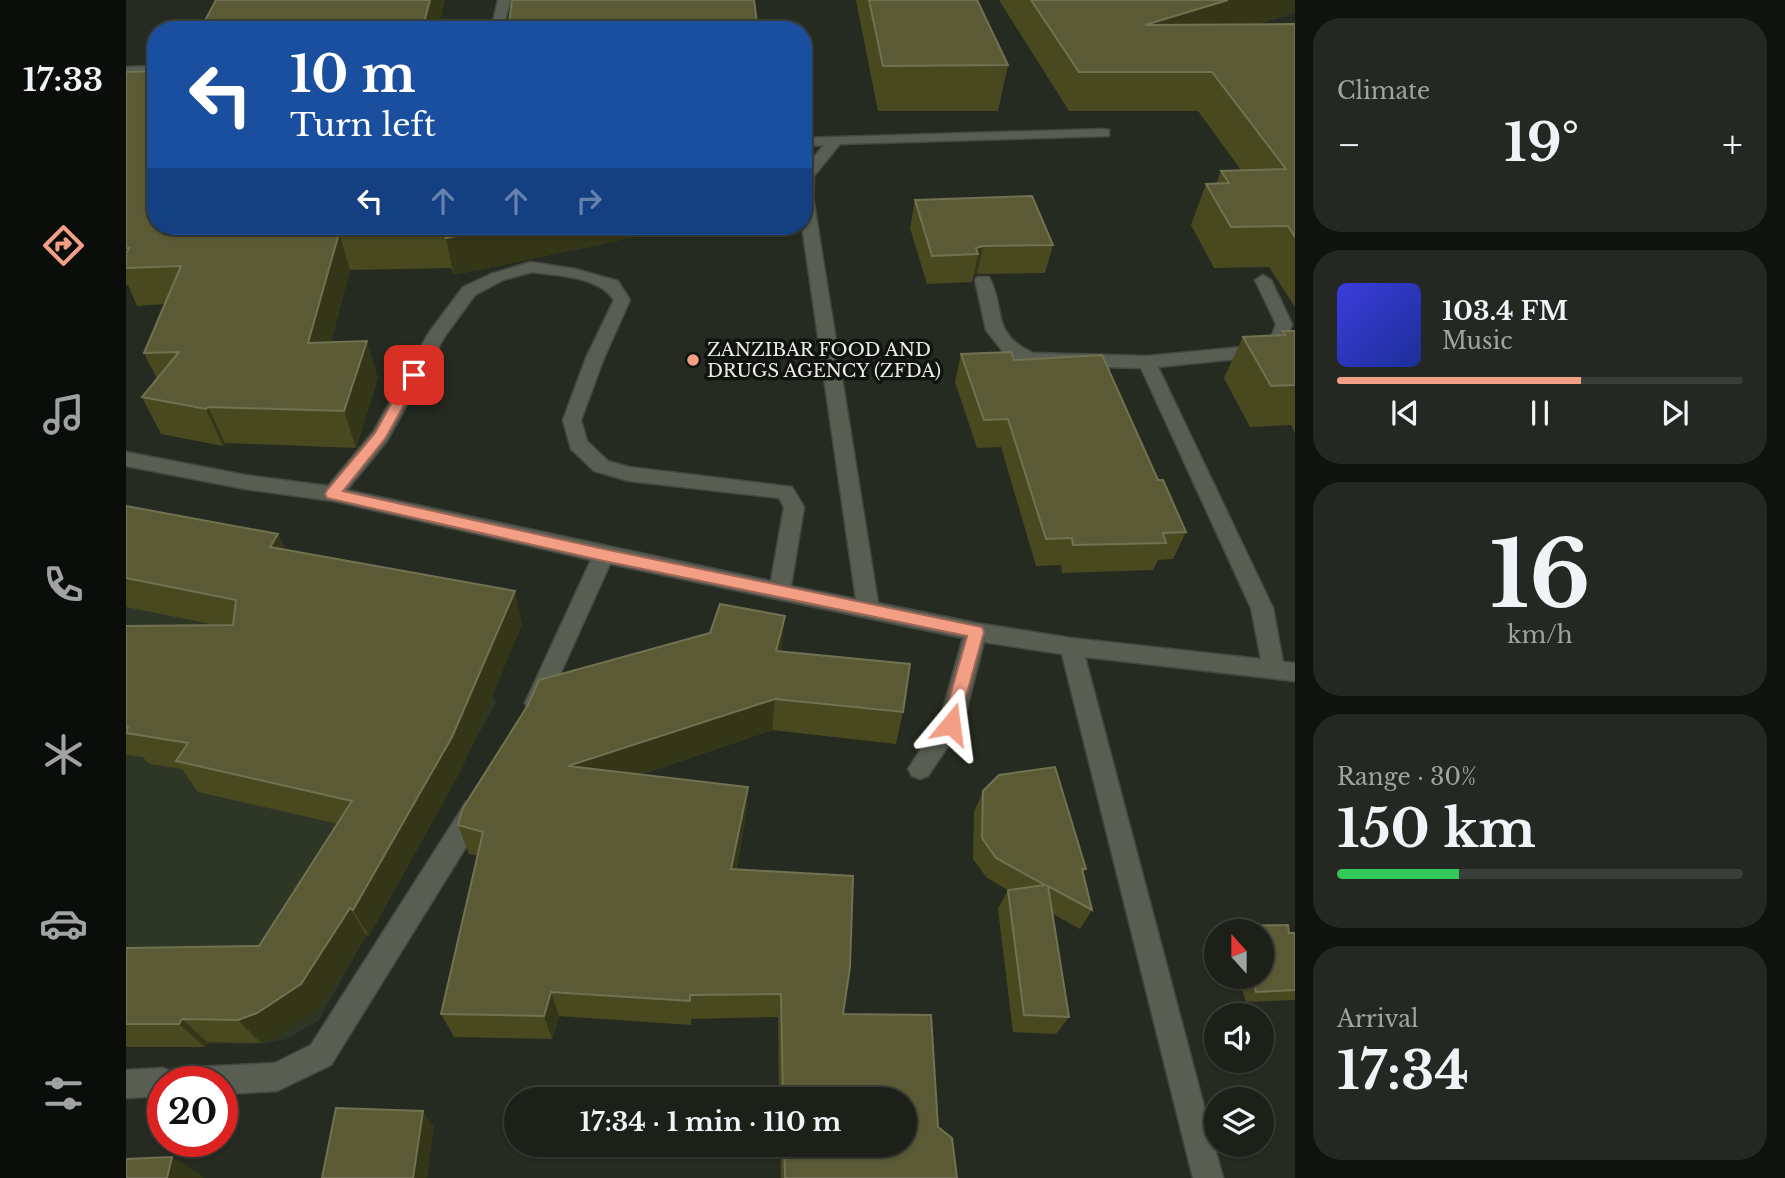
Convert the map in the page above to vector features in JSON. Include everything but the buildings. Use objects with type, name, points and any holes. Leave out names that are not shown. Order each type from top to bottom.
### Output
[{"type":"street","points":[[499,21],[504,0]]},
{"type":"street","points":[[126,71],[147,70]]},
{"type":"street","points":[[812,141],[1104,133]]},
{"type":"street","points":[[812,168],[836,140]]},
{"type":"street","points":[[811,235],[868,608]]},
{"type":"street","points":[[332,494],[380,436],[437,334],[469,290],[497,277],[531,267],[575,274],[612,285],[622,300],[595,358],[572,420],[578,444],[601,466],[629,474],[785,492],[794,507],[780,591]]},
{"type":"street","points":[[983,280],[995,330],[1010,349],[1030,359],[1147,362],[1256,351],[1279,341],[1284,324],[1263,280]]},
{"type":"street","points":[[1147,362],[1262,608],[1274,670]]},
{"type":"street","points":[[126,459],[246,482],[332,494],[604,555],[976,632],[1071,647],[1295,673]]},
{"type":"street","points":[[525,728],[604,555]]},
{"type":"street","points":[[920,769],[951,724],[976,632]]},
{"type":"street","points":[[1071,647],[1208,1178]]},
{"type":"street","points":[[238,1079],[278,1077],[321,1055],[489,787]]},
{"type":"street","points":[[126,1084],[147,1083]]},
{"type":"shaded area","points":[[126,551],[486,678],[496,703],[319,1020],[287,1039],[263,1044],[126,1043]]},
{"type":"place","name":"ZANZIBAR FOOD AND DRUGS AGENCY (ZFDA)","points":[[693,360]]},
{"type":"route","points":[[414,375],[380,436],[332,494],[604,555],[976,632],[951,724]]}]
